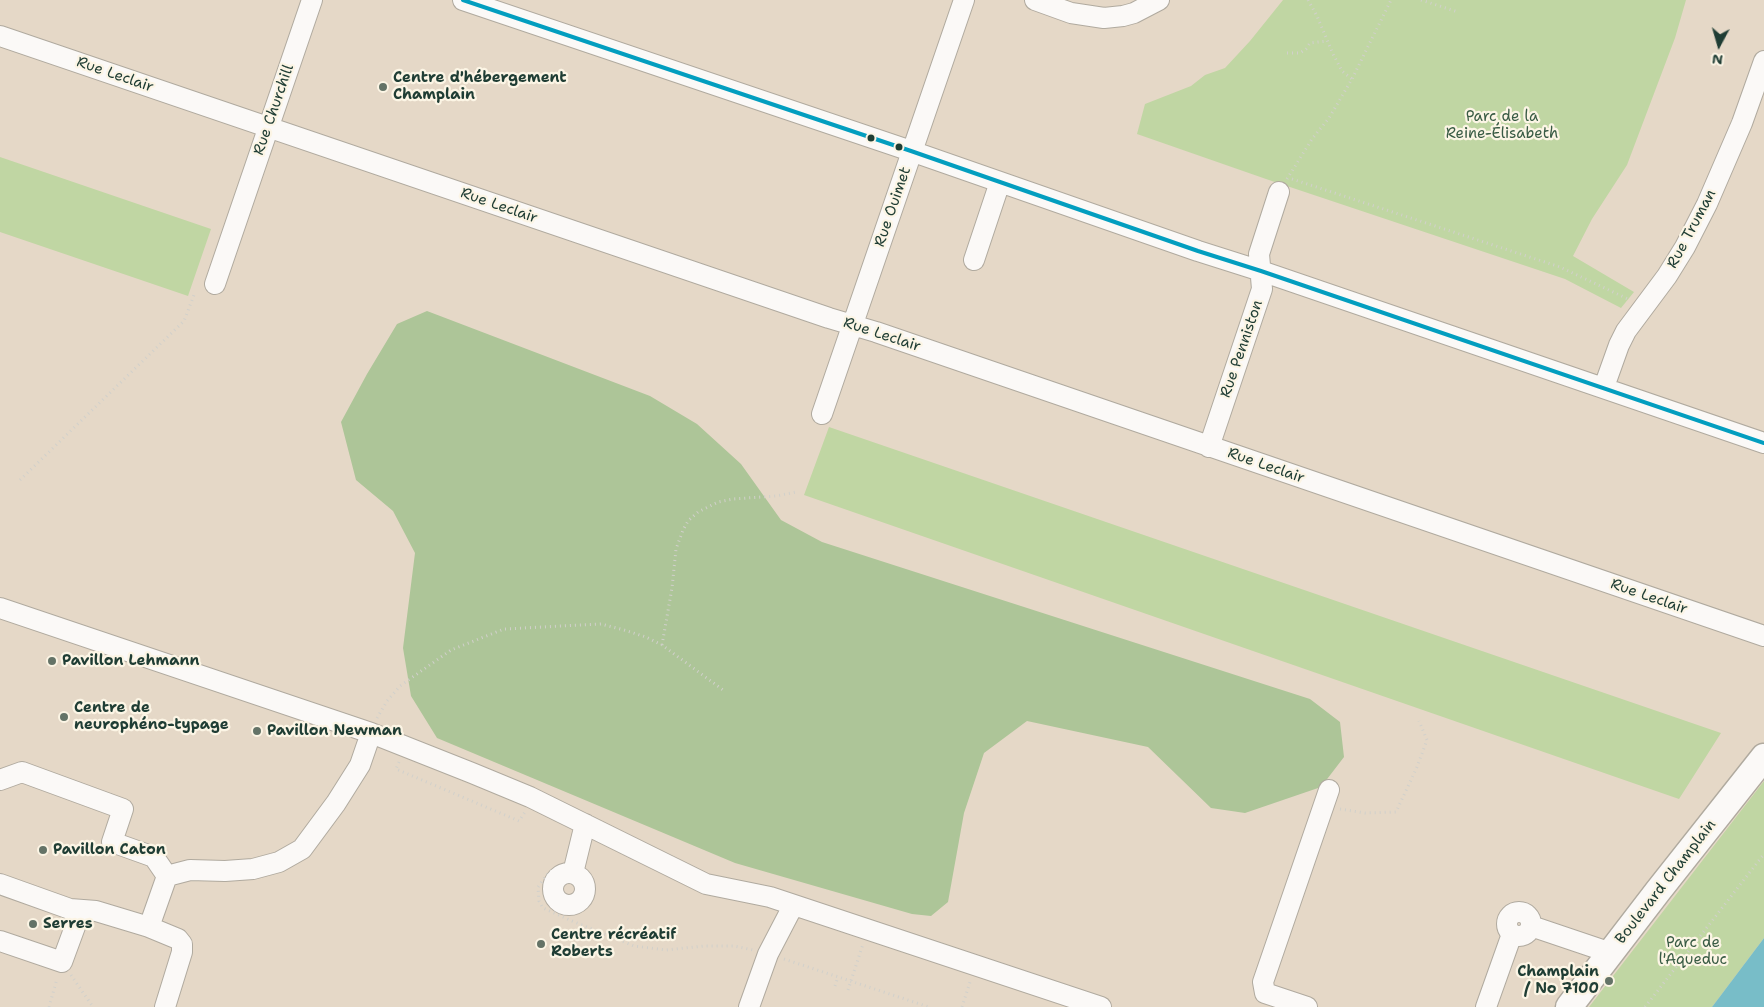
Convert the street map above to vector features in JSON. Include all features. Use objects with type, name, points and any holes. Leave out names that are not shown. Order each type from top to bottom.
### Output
[{"type":"main road","name":"Boulevard Champlain","points":[[1569,1007],[1764,757]]},
{"type":"street","name":"Rue Churchill","points":[[215,284],[312,0]]},
{"type":"street","points":[[463,0],[1764,443]]},
{"type":"street","name":"Rue Ouimet","points":[[822,414],[964,0]]},
{"type":"street","points":[[1035,0],[1072,13],[1114,18],[1134,13],[1159,0]]},
{"type":"street","name":"Rue Leclair","points":[[0,36],[1764,636]]},
{"type":"street","name":"Rue Truman","points":[[1604,387],[1626,331],[1667,276],[1685,247],[1711,196],[1742,123],[1764,61]]},
{"type":"street","points":[[974,260],[1000,182]]},
{"type":"street","name":"Rue Penniston","points":[[1209,447],[1262,289],[1259,254],[1283,185]]},
{"type":"street","points":[[0,608],[371,733],[530,796],[706,884],[770,897],[1101,1007]]},
{"type":"street","points":[[167,876],[190,870],[225,871],[253,869],[279,862],[302,849],[336,803],[360,765],[371,733]]},
{"type":"street","points":[[0,780],[22,772],[123,809],[112,842],[154,857],[167,876]]},
{"type":"street","points":[[1307,1007],[1265,993],[1263,982],[1326,798]]},
{"type":"street","points":[[573,873],[585,824]]},
{"type":"street","points":[[149,927],[167,876]]},
{"type":"street","points":[[0,884],[70,909],[96,911],[149,927],[178,939],[182,944],[180,960],[165,1007]]},
{"type":"street","points":[[749,1007],[768,954],[793,906]]},
{"type":"street","points":[[0,940],[62,962],[83,910]]},
{"type":"street","points":[[1486,1007],[1505,948],[1512,934],[1507,927],[1507,923],[1510,916],[1517,912],[1528,915],[1531,926],[1611,953]]},
{"type":"path","points":[[1308,0],[1342,70],[1352,79]]},
{"type":"path","points":[[1391,0],[1352,79],[1329,118],[1312,139],[1283,185],[1560,268],[1630,300]]},
{"type":"path","points":[[1421,0],[1458,12]]},
{"type":"path","points":[[1287,53],[1300,52],[1306,49],[1310,43],[1327,41]]},
{"type":"path","points":[[20,480],[184,321],[194,295]]},
{"type":"path","points":[[662,645],[672,588],[676,549],[688,521],[698,512],[718,502],[796,492]]},
{"type":"path","points":[[371,733],[378,714],[400,686],[451,650],[504,630],[601,624],[639,634],[662,645],[724,690]]},
{"type":"path","points":[[1326,798],[1365,813],[1396,812],[1427,740],[1419,721]]},
{"type":"path","points":[[1645,1007],[1764,854]]},
{"type":"path","points":[[848,990],[866,937]]},
{"type":"path","points":[[776,957],[929,1007]]},
{"type":"path","points":[[49,1007],[62,962]]},
{"type":"path","points":[[62,962],[93,1007]]},
{"type":"path","points":[[836,986],[838,977]]},
{"type":"path","points":[[962,1007],[970,982]]},
{"type":"green space","name":"Parc de la Reine-Élisabeth","points":[[1283,0],[1686,0],[1675,38],[1627,165],[1592,219],[1573,256],[1634,292],[1621,308],[1565,279],[1137,134],[1145,104],[1191,86],[1205,75],[1225,68]]},
{"type":"green space","points":[[0,157],[211,229],[188,296],[0,232]]},
{"type":"green space","points":[[427,311],[650,396],[697,424],[741,464],[781,520],[822,542],[1310,699],[1340,722],[1344,757],[1321,787],[1245,813],[1211,808],[1148,747],[1027,721],[984,753],[964,813],[948,902],[931,916],[912,914],[735,863],[437,738],[411,696],[403,648],[415,553],[393,511],[356,480],[341,422],[397,324]]},
{"type":"green space","points":[[829,427],[1721,733],[1679,799],[804,495]]},
{"type":"green space","name":"Parc de l'Aqueduc","points":[[1764,781],[1764,938],[1712,1007],[1589,1007]]},
{"type":"water","points":[[1764,938],[1764,1007],[1712,1007]]},
{"type":"transit line","points":[[463,0],[1764,443]]},
{"type":"place","name":"Centre d'hébergement Champlain","points":[[383,87]]},
{"type":"place","name":"Pavillon Lehmann","points":[[52,661]]},
{"type":"place","name":"Centre de neurophéno-typage","points":[[64,717]]},
{"type":"place","name":"Pavillon Newman","points":[[257,731]]},
{"type":"place","name":"Pavillon Caton","points":[[43,850]]},
{"type":"place","name":"Serres","points":[[33,924]]},
{"type":"place","name":"Centre récréatif Roberts","points":[[541,944]]},
{"type":"place","name":"Champlain / No 7100","points":[[1609,981]]}]
